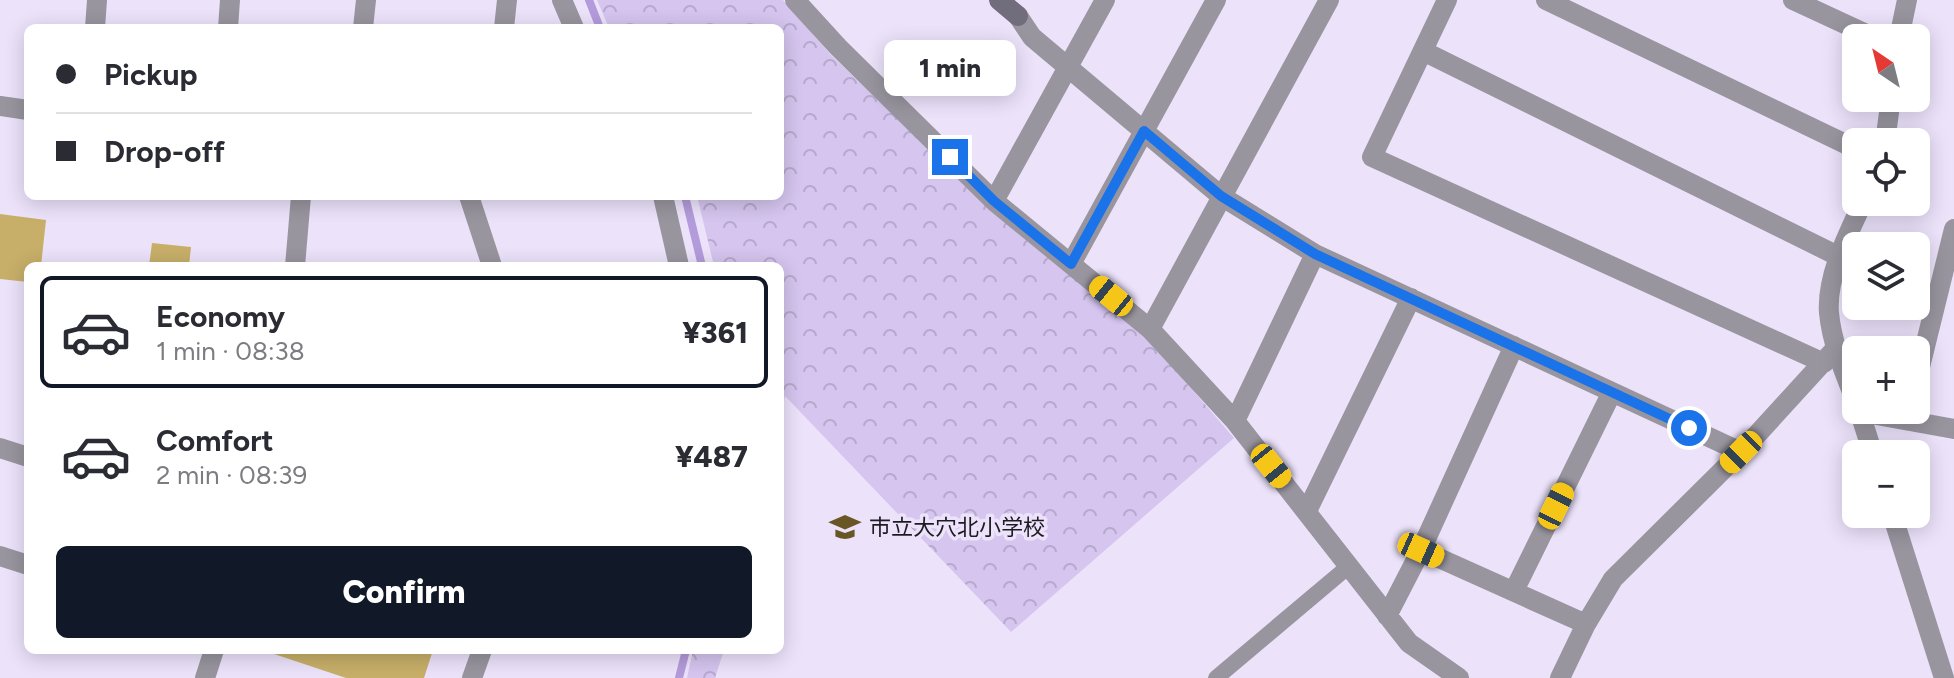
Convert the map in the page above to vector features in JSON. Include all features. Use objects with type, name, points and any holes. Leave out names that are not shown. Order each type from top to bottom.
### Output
[{"type":"street","points":[[95,24],[97,0]]},
{"type":"street","points":[[228,24],[230,0]]},
{"type":"street","points":[[363,24],[366,0]]},
{"type":"street","points":[[504,24],[507,0]]},
{"type":"street","points":[[562,0],[572,24]]},
{"type":"street","points":[[795,0],[838,47],[994,201],[1150,329],[1235,421],[1409,643],[1459,678]]},
{"type":"street","points":[[999,0],[1018,16],[1032,37],[1221,196],[1315,254],[1741,452]]},
{"type":"street","points":[[994,201],[1105,0]]},
{"type":"street","points":[[1071,264],[1216,0]]},
{"type":"street","points":[[1150,329],[1329,0]]},
{"type":"street","points":[[1447,0],[1372,157],[1830,356]]},
{"type":"street","points":[[1546,0],[1842,142]]},
{"type":"street","points":[[1793,0],[1845,24]]},
{"type":"street","points":[[1902,24],[1907,0]]},
{"type":"street","points":[[1423,51],[1838,256]]},
{"type":"street","points":[[0,106],[24,109]]},
{"type":"street","points":[[295,262],[301,200]]},
{"type":"street","points":[[470,200],[491,262]]},
{"type":"street","points":[[664,200],[678,262]]},
{"type":"street","points":[[1842,378],[1830,356],[1828,311],[1838,256],[1857,216]]},
{"type":"street","points":[[1928,336],[1954,229]]},
{"type":"street","points":[[1235,421],[1315,254]]},
{"type":"street","points":[[1307,511],[1411,298]]},
{"type":"street","points":[[1387,616],[1421,550],[1514,346]]},
{"type":"street","points":[[1560,678],[1586,624],[1613,579],[1741,452],[1830,356]]},
{"type":"street","points":[[1514,591],[1612,392]]},
{"type":"street","points":[[1930,422],[1954,429]]},
{"type":"street","points":[[0,448],[24,456]]},
{"type":"street","points":[[1896,528],[1944,678]]},
{"type":"street","points":[[1421,550],[1586,624]]},
{"type":"street","points":[[0,556],[24,564]]},
{"type":"street","points":[[205,678],[213,654]]},
{"type":"street","points":[[472,678],[481,654]]},
{"type":"lane","points":[[1216,678],[1349,566]]},
{"type":"green space","points":[[597,0],[783,0],[830,54],[989,206],[1145,335],[1234,438],[1011,632],[785,396],[784,401],[784,262],[713,262],[698,200],[784,200],[784,24],[607,24]]},
{"type":"green space","points":[[692,654],[723,654],[715,678],[687,678]]},
{"type":"building","points":[[0,214],[46,220],[41,262],[24,262],[24,282],[0,279]]},
{"type":"building","points":[[152,243],[191,247],[189,262],[150,262]]},
{"type":"building","points":[[274,654],[432,654],[424,678],[346,678]]},
{"type":"waterway","points":[[589,0],[598,24]]},
{"type":"waterway","points":[[686,200],[701,262]]},
{"type":"waterway","points":[[679,678],[685,654]]},
{"type":"place","name":"市立大穴北小学校","points":[[845,527]]},
{"type":"route","points":[[950,157],[994,201],[1071,264],[1144,131],[1221,196],[1315,254],[1689,428]]}]
